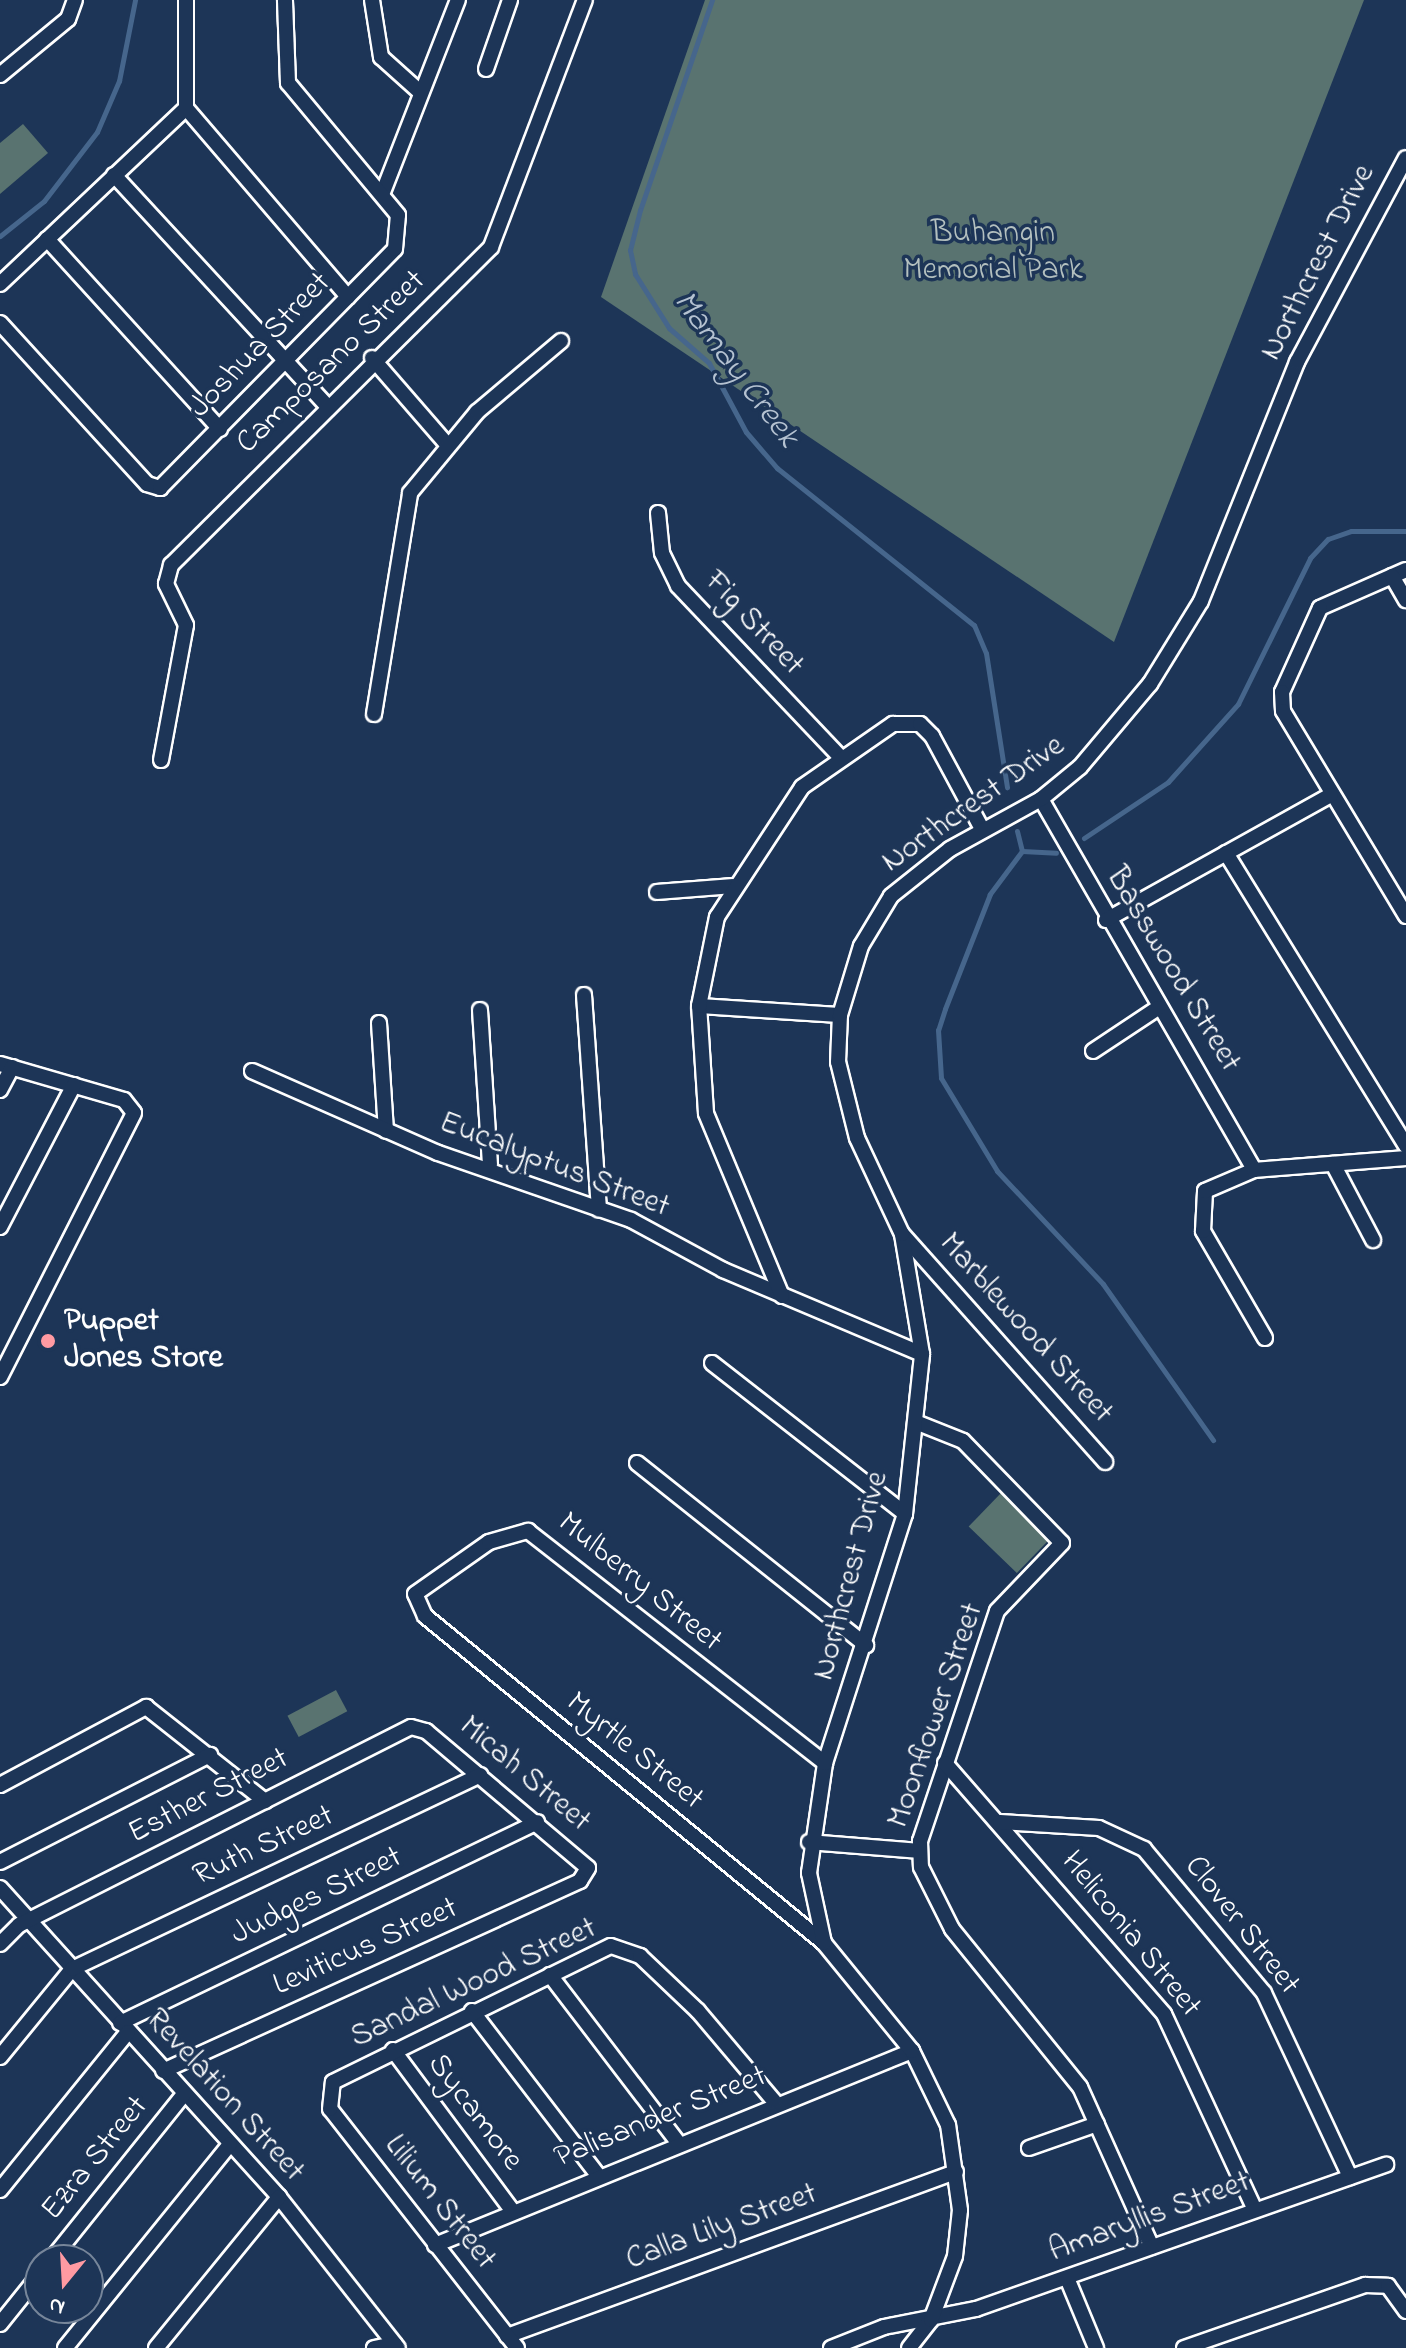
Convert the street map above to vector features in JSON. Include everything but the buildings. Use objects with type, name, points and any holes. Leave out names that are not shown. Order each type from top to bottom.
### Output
[{"type":"street","points":[[0,75],[68,19],[75,0]]},
{"type":"street","points":[[186,0],[186,108],[348,297]]},
{"type":"street","points":[[285,0],[291,90],[383,192],[458,0]]},
{"type":"street","points":[[372,0],[381,57],[420,92]]},
{"type":"street","points":[[486,69],[510,0]]},
{"type":"street","name":"Camposano Street","points":[[161,760],[186,625],[166,584],[171,565],[372,358],[497,236],[585,0]]},
{"type":"street","points":[[0,284],[186,108]]},
{"type":"street","name":"Northcrest Drive","points":[[824,1943],[809,1842],[825,1763],[866,1645],[905,1514],[918,1423],[922,1354],[902,1234],[857,1138],[838,1062],[840,1015],[873,917],[982,829],[1041,799],[1117,730],[1201,601],[1297,362],[1406,158]]},
{"type":"street","points":[[114,175],[326,405]]},
{"type":"street","name":"Joshua Street","points":[[0,323],[155,488],[220,429],[402,237],[383,192]]},
{"type":"street","points":[[47,239],[220,429]]},
{"type":"street","points":[[374,714],[405,504],[446,443],[561,341]]},
{"type":"street","points":[[372,358],[446,443]]},
{"type":"street","name":"Fig Street","points":[[658,513],[662,553],[678,586],[840,757]]},
{"type":"street","points":[[1406,600],[1399,573],[1320,608],[1282,692],[1283,711],[1406,916]]},
{"type":"street","points":[[782,1296],[706,1113],[699,1006],[704,959],[733,886],[778,815],[840,757],[893,724],[920,724],[982,829]]},
{"type":"street","points":[[1106,920],[1331,795]]},
{"type":"street","name":"Basswood Street","points":[[1041,799],[1106,920],[1254,1170]]},
{"type":"street","points":[[1226,853],[1406,1146]]},
{"type":"street","points":[[657,892],[733,886]]},
{"type":"street","points":[[584,995],[599,1209]]},
{"type":"street","points":[[699,1006],[840,1015]]},
{"type":"street","points":[[1093,1051],[1158,1008]]},
{"type":"street","points":[[480,1010],[490,1165]]},
{"type":"street","points":[[379,1023],[386,1131]]},
{"type":"street","points":[[0,1090],[6,1065],[74,1085],[133,1108],[0,1377]]},
{"type":"street","name":"Eucalyptus Street","points":[[252,1071],[386,1131],[490,1165],[599,1209],[782,1296],[922,1354]]},
{"type":"street","points":[[0,1227],[74,1085]]},
{"type":"street","points":[[1265,1338],[1199,1221],[1205,1191],[1254,1170],[1406,1158]]},
{"type":"street","points":[[1333,1164],[1373,1240]]},
{"type":"street","name":"Marblewood Street","points":[[902,1234],[1105,1462]]},
{"type":"street","points":[[712,1363],[905,1514]]},
{"type":"street","name":"Moonflower Street","points":[[918,1423],[970,1446],[1062,1543],[997,1611],[945,1763],[920,1851],[931,1897],[1058,2053],[1097,2124],[1152,2247]]},
{"type":"street","points":[[637,1463],[866,1645]]},
{"type":"street","name":"Mulberry Street","points":[[414,1600],[422,1584],[489,1542],[528,1531],[825,1763]]},
{"type":"street","name":"Myrtle Street","points":[[414,1600],[824,1943]]},
{"type":"street","points":[[0,1785],[146,1707],[265,1801]]},
{"type":"street","name":"Micah Street","points":[[416,1727],[537,1822],[588,1873]]},
{"type":"street","name":"Esther Street","points":[[0,1944],[28,1920],[416,1727]]},
{"type":"street","points":[[0,1862],[210,1755]]},
{"type":"street","name":"Heliconia Street","points":[[945,1763],[1000,1822],[1164,2014],[1255,2210]]},
{"type":"street","name":"Ruth Street","points":[[72,1969],[480,1775]]},
{"type":"street","name":"Judges Street","points":[[124,2027],[537,1822]]},
{"type":"street","name":"Clover Street","points":[[1000,1822],[1099,1828],[1144,1849],[1264,1993],[1350,2177]]},
{"type":"street","points":[[809,1842],[920,1851]]},
{"type":"street","name":"Leviticus Street","points":[[163,2071],[588,1873]]},
{"type":"street","name":"Revelation Street","points":[[0,1888],[279,2197],[396,2346]]},
{"type":"street","points":[[824,1943],[912,2051],[948,2125],[956,2172],[955,2256],[931,2320],[909,2348]]},
{"type":"street","name":"Sandal Wood Street","points":[[329,2089],[393,2050],[603,1948],[631,1950],[698,2011],[774,2101]]},
{"type":"street","points":[[0,2057],[72,1969]]},
{"type":"street","points":[[550,1975],[677,2141]]},
{"type":"street","points":[[472,2011],[598,2175]]},
{"type":"street","points":[[0,2190],[124,2027]]},
{"type":"street","name":"Sycamore","points":[[393,2050],[511,2209]]},
{"type":"street","name":"Palisander Street","points":[[435,2245],[511,2209],[774,2101],[912,2051]]},
{"type":"street","name":"Lilium Street","points":[[329,2089],[330,2109],[517,2348]]},
{"type":"street","name":"Ezra Street","points":[[64,2244],[184,2094]]},
{"type":"street","points":[[1029,2148],[1097,2124]]},
{"type":"street","points":[[65,2348],[230,2144]]},
{"type":"street","name":"Amaryllis Street","points":[[831,2348],[884,2327],[931,2320],[1067,2278],[1386,2165]]},
{"type":"street","name":"Calla Lily Street","points":[[507,2336],[956,2172]]},
{"type":"street","points":[[156,2348],[279,2197]]},
{"type":"street","points":[[1067,2278],[1096,2348]]},
{"type":"street","points":[[1184,2348],[1365,2285],[1388,2286],[1406,2311]]},
{"type":"street","points":[[0,2324],[24,2294]]},
{"type":"street","points":[[374,2348],[396,2346]]},
{"type":"green space","name":"Buhangin Memorial Park","points":[[705,0],[1364,0],[1114,642],[601,297]]},
{"type":"green space","points":[[23,124],[48,153],[0,194],[0,143]]},
{"type":"green space","points":[[1002,1492],[1050,1539],[1017,1573],[969,1527]]},
{"type":"green space","points":[[336,1690],[347,1711],[299,1737],[287,1716]]},
{"type":"waterway","points":[[0,236],[44,201],[97,132],[119,81],[135,0]]},
{"type":"waterway","name":"Mamay Creek","points":[[712,0],[640,210],[630,250],[635,274],[669,328],[709,363],[746,432],[777,468],[974,625],[986,653],[1007,787]]},
{"type":"waterway","points":[[1084,838],[1168,782],[1238,704],[1310,558],[1328,539],[1351,531],[1406,531]]},
{"type":"waterway","name":"Mamay Creek","points":[[1017,831],[1022,851]]},
{"type":"waterway","points":[[1022,851],[990,894],[945,1009],[938,1030],[941,1078],[997,1171],[1103,1284],[1213,1440]]},
{"type":"waterway","points":[[1022,851],[1056,853]]},
{"type":"place","name":"Puppet Jones Store","points":[[48,1341]]}]
